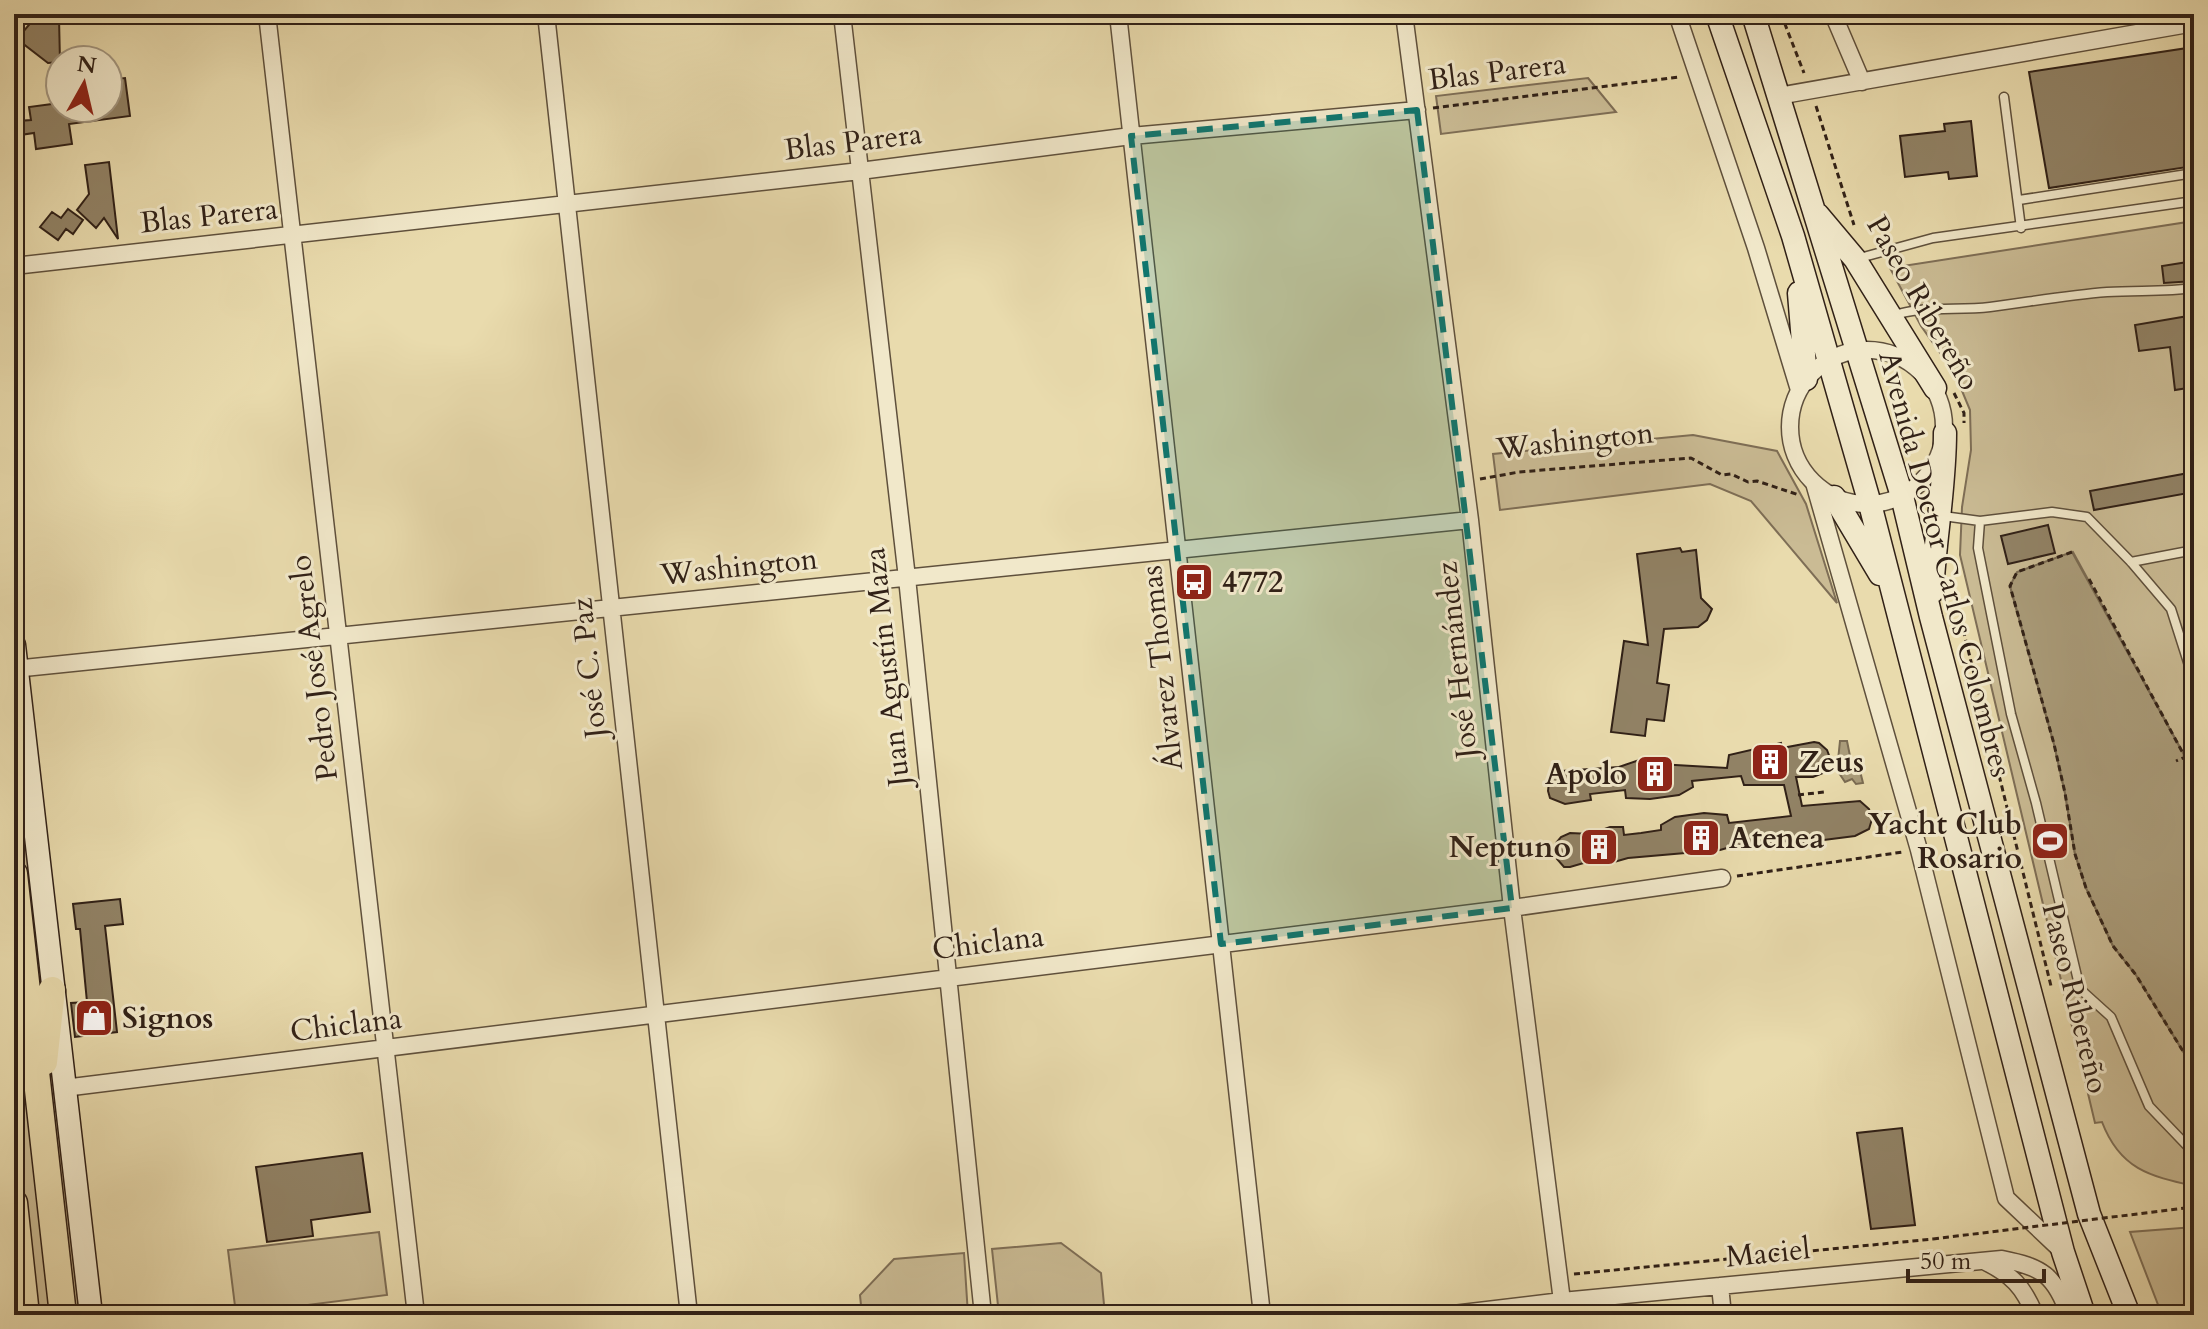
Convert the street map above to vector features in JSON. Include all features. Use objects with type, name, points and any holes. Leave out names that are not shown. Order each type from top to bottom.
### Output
[{"type":"main road","name":"Avenida Doctor Carlos Colombres","points":[[1717,14],[1793,236],[1870,504],[2063,1252],[2084,1315]]},
{"type":"main road","name":"Avenida Doctor Carlos Colombres","points":[[1753,14],[1902,496],[1931,617],[2089,1214],[2129,1315]]},
{"type":"main road","points":[[1810,204],[1863,257],[1891,316],[1942,387]]},
{"type":"main road","points":[[1793,236],[1803,384]]},
{"type":"main road","points":[[1931,617],[1938,516],[1954,429]]},
{"type":"main road","points":[[1834,497],[1895,599]]},
{"type":"main road","points":[[14,645],[91,1315]]},
{"type":"main road","points":[[14,874],[63,1315]]},
{"type":"main road","points":[[39,1113],[52,990]]},
{"type":"main road","points":[[14,1203],[26,1315]]},
{"type":"street","name":"Pedro José Agrelo","points":[[267,14],[416,1315]]},
{"type":"street","name":"José C. Paz","points":[[546,14],[689,1315]]},
{"type":"street","name":"Juan Agustín Maza","points":[[842,14],[907,578],[983,1315]]},
{"type":"street","name":"Álvarez Thomas","points":[[1118,14],[1262,1315]]},
{"type":"street","name":"José Hernández","points":[[1404,14],[1470,520],[1512,908],[1562,1301]]},
{"type":"street","points":[[1677,14],[1803,384]]},
{"type":"street","points":[[1833,14],[1862,82]]},
{"type":"street","points":[[1778,96],[2159,22],[2194,23]]},
{"type":"street","name":"Blas Parera","points":[[14,266],[860,171],[1131,136],[1417,110]]},
{"type":"street","points":[[1809,490],[1852,503],[1870,504],[1902,496],[1923,481],[1954,429],[1943,410],[1942,387],[1914,365],[1886,352],[1855,350],[1829,359],[1803,384],[1791,411],[1790,434],[1919,850],[2006,1198],[2063,1252]]},
{"type":"street","name":"Washington","points":[[16,669],[1470,520]]},
{"type":"street","name":"Chiclana","points":[[64,1088],[1512,908],[1722,878]]},
{"type":"street","name":"Maciel","points":[[1445,1315],[2002,1259],[2028,1264],[2050,1276],[2069,1315]]},
{"type":"street","points":[[1983,1260],[2020,1285],[2035,1315]]},
{"type":"street","points":[[1720,1286],[1723,1315]]},
{"type":"lane","points":[[2004,97],[2021,228]]},
{"type":"lane","points":[[2019,200],[2194,173]]},
{"type":"lane","points":[[1863,257],[1933,238],[2021,228],[2194,201]]},
{"type":"lane","points":[[1891,316],[1908,311],[1989,307],[2063,295],[2120,291],[2162,293],[2194,288]]},
{"type":"lane","points":[[1938,516],[1980,521],[2052,512],[2087,517],[2171,609],[2194,681]]},
{"type":"lane","points":[[1980,521],[1978,548],[2011,714],[2036,803],[2080,989],[2111,1017],[2149,1106],[2194,1153]]},
{"type":"lane","points":[[2131,562],[2194,550]]},
{"type":"path","name":"Paseo Ribereño","points":[[1781,14],[1812,90],[1863,257]]},
{"type":"path","name":"Blas Parera","points":[[1417,110],[1698,74]]},
{"type":"path","name":"Paseo Ribereño","points":[[1942,387],[1964,413],[1954,429]]},
{"type":"path","name":"Washington","points":[[1465,482],[1519,472],[1691,458],[1722,475],[1731,474],[1748,482],[1809,490]]},
{"type":"path","points":[[2072,552],[2017,572],[2010,586],[2054,744],[2075,854],[2086,888],[2113,946],[2136,975],[2194,1069]]},
{"type":"path","name":"Paseo Ribereño","points":[[1952,571],[1963,629],[2052,987]]},
{"type":"path","points":[[2089,579],[2185,757],[2176,761]]},
{"type":"path","points":[[1798,795],[1824,792]]},
{"type":"path","points":[[1722,878],[1919,850]]},
{"type":"path","points":[[2108,1204],[2113,1218]]},
{"type":"path","points":[[1558,1275],[1933,1239],[2194,1207]]},
{"type":"highlighted area","points":[[1417,110],[1512,908],[1221,944],[1131,136]]},
{"type":"shaded area","points":[[1588,78],[1616,112],[1441,134],[1436,96]]},
{"type":"shaded area","points":[[2194,221],[2194,773],[2073,552],[2010,586],[2054,744],[2075,854],[2086,888],[2113,946],[2136,975],[2194,1069],[2194,1186],[2138,1168],[2118,1150],[2102,1122],[2095,1123],[1960,555],[1962,507],[1971,450],[1970,410],[1955,374],[1921,326],[1890,268]]},
{"type":"shaded area","points":[[1693,435],[1777,451],[1806,504],[1837,603],[1751,501],[1710,484],[1500,510],[1493,454]]},
{"type":"shaded area","points":[[2072,552],[2194,773],[2194,1069],[2136,975],[2113,946],[2086,888],[2075,854],[2054,744],[2010,586],[2017,572]]},
{"type":"shaded area","points":[[14,645],[91,1315],[14,1315]]},
{"type":"shaded area","points":[[1840,741],[1847,741],[1851,761],[1858,763],[1863,783],[1856,784],[1852,779],[1845,782],[1837,770]]},
{"type":"shaded area","points":[[2194,1227],[2194,1315],[2162,1315],[2130,1232]]},
{"type":"shaded area","points":[[379,1232],[387,1295],[236,1314],[228,1250]]},
{"type":"shaded area","points":[[1061,1243],[1101,1273],[1105,1315],[999,1315],[992,1249]]},
{"type":"shaded area","points":[[964,1253],[968,1315],[862,1315],[860,1295],[894,1259]]},
{"type":"building","points":[[38,14],[55,14],[59,18],[60,44],[44,44],[44,60],[17,39]]},
{"type":"building","points":[[2194,47],[2194,166],[2049,188],[2029,72]]},
{"type":"building","points":[[124,78],[130,116],[124,117]]},
{"type":"building","points":[[44,105],[44,124],[69,124],[72,144],[36,149],[34,133],[20,135],[18,121],[31,120],[29,107]]},
{"type":"building","points":[[1971,121],[1977,176],[1949,179],[1948,172],[1905,177],[1900,136],[1945,131],[1944,124]]},
{"type":"building","points":[[109,162],[118,239],[104,218],[96,228],[77,210],[89,194],[85,165]]},
{"type":"building","points":[[68,209],[83,220],[73,234],[66,229],[58,240],[40,227],[52,212],[61,218]]},
{"type":"building","points":[[2194,261],[2194,281],[2164,283],[2162,266]]},
{"type":"building","points":[[2194,315],[2194,387],[2175,390],[2170,347],[2139,351],[2135,325]]},
{"type":"building","points":[[2194,472],[2194,492],[2094,510],[2090,491]]},
{"type":"building","points":[[2048,525],[2055,553],[2008,564],[2001,536]]},
{"type":"building","points":[[1680,548],[1682,552],[1696,550],[1701,598],[1712,609],[1707,620],[1698,627],[1664,629],[1657,683],[1669,685],[1664,721],[1647,719],[1645,736],[1611,732],[1624,641],[1648,645],[1637,554]]},
{"type":"building","points":[[1814,742],[1827,750],[1830,758],[1823,773],[1813,777],[1796,777],[1802,806],[1860,801],[1869,809],[1872,819],[1869,829],[1855,836],[1808,842],[1777,841],[1720,850],[1628,858],[1607,864],[1587,862],[1564,867],[1557,859],[1554,852],[1556,843],[1570,833],[1591,834],[1610,827],[1623,827],[1624,835],[1641,833],[1661,830],[1661,825],[1675,817],[1704,813],[1727,815],[1729,823],[1791,816],[1784,785],[1744,785],[1741,776],[1692,781],[1693,787],[1679,795],[1626,798],[1625,790],[1590,794],[1591,800],[1565,804],[1550,798],[1548,791],[1549,782],[1561,771],[1619,767],[1642,759],[1641,763],[1727,768],[1729,755],[1781,743],[1782,748]]},
{"type":"building","points":[[120,899],[123,924],[105,926],[117,1032],[75,1037],[71,1003],[87,1002],[80,929],[76,929],[73,904]]},
{"type":"building","points":[[1902,1128],[1915,1225],[1871,1229],[1857,1133]]},
{"type":"building","points":[[362,1153],[370,1212],[311,1220],[313,1236],[267,1242],[256,1167]]},
{"type":"place","name":"4772","points":[[1194,582]]},
{"type":"place","name":"Zeus","points":[[1770,762]]},
{"type":"place","name":"Apolo","points":[[1655,774]]},
{"type":"place","name":"Atenea","points":[[1701,838]]},
{"type":"place","name":"Yacht Club Rosario","points":[[2050,841]]},
{"type":"place","name":"Neptuno","points":[[1599,847]]},
{"type":"place","name":"Signos","points":[[94,1018]]}]
